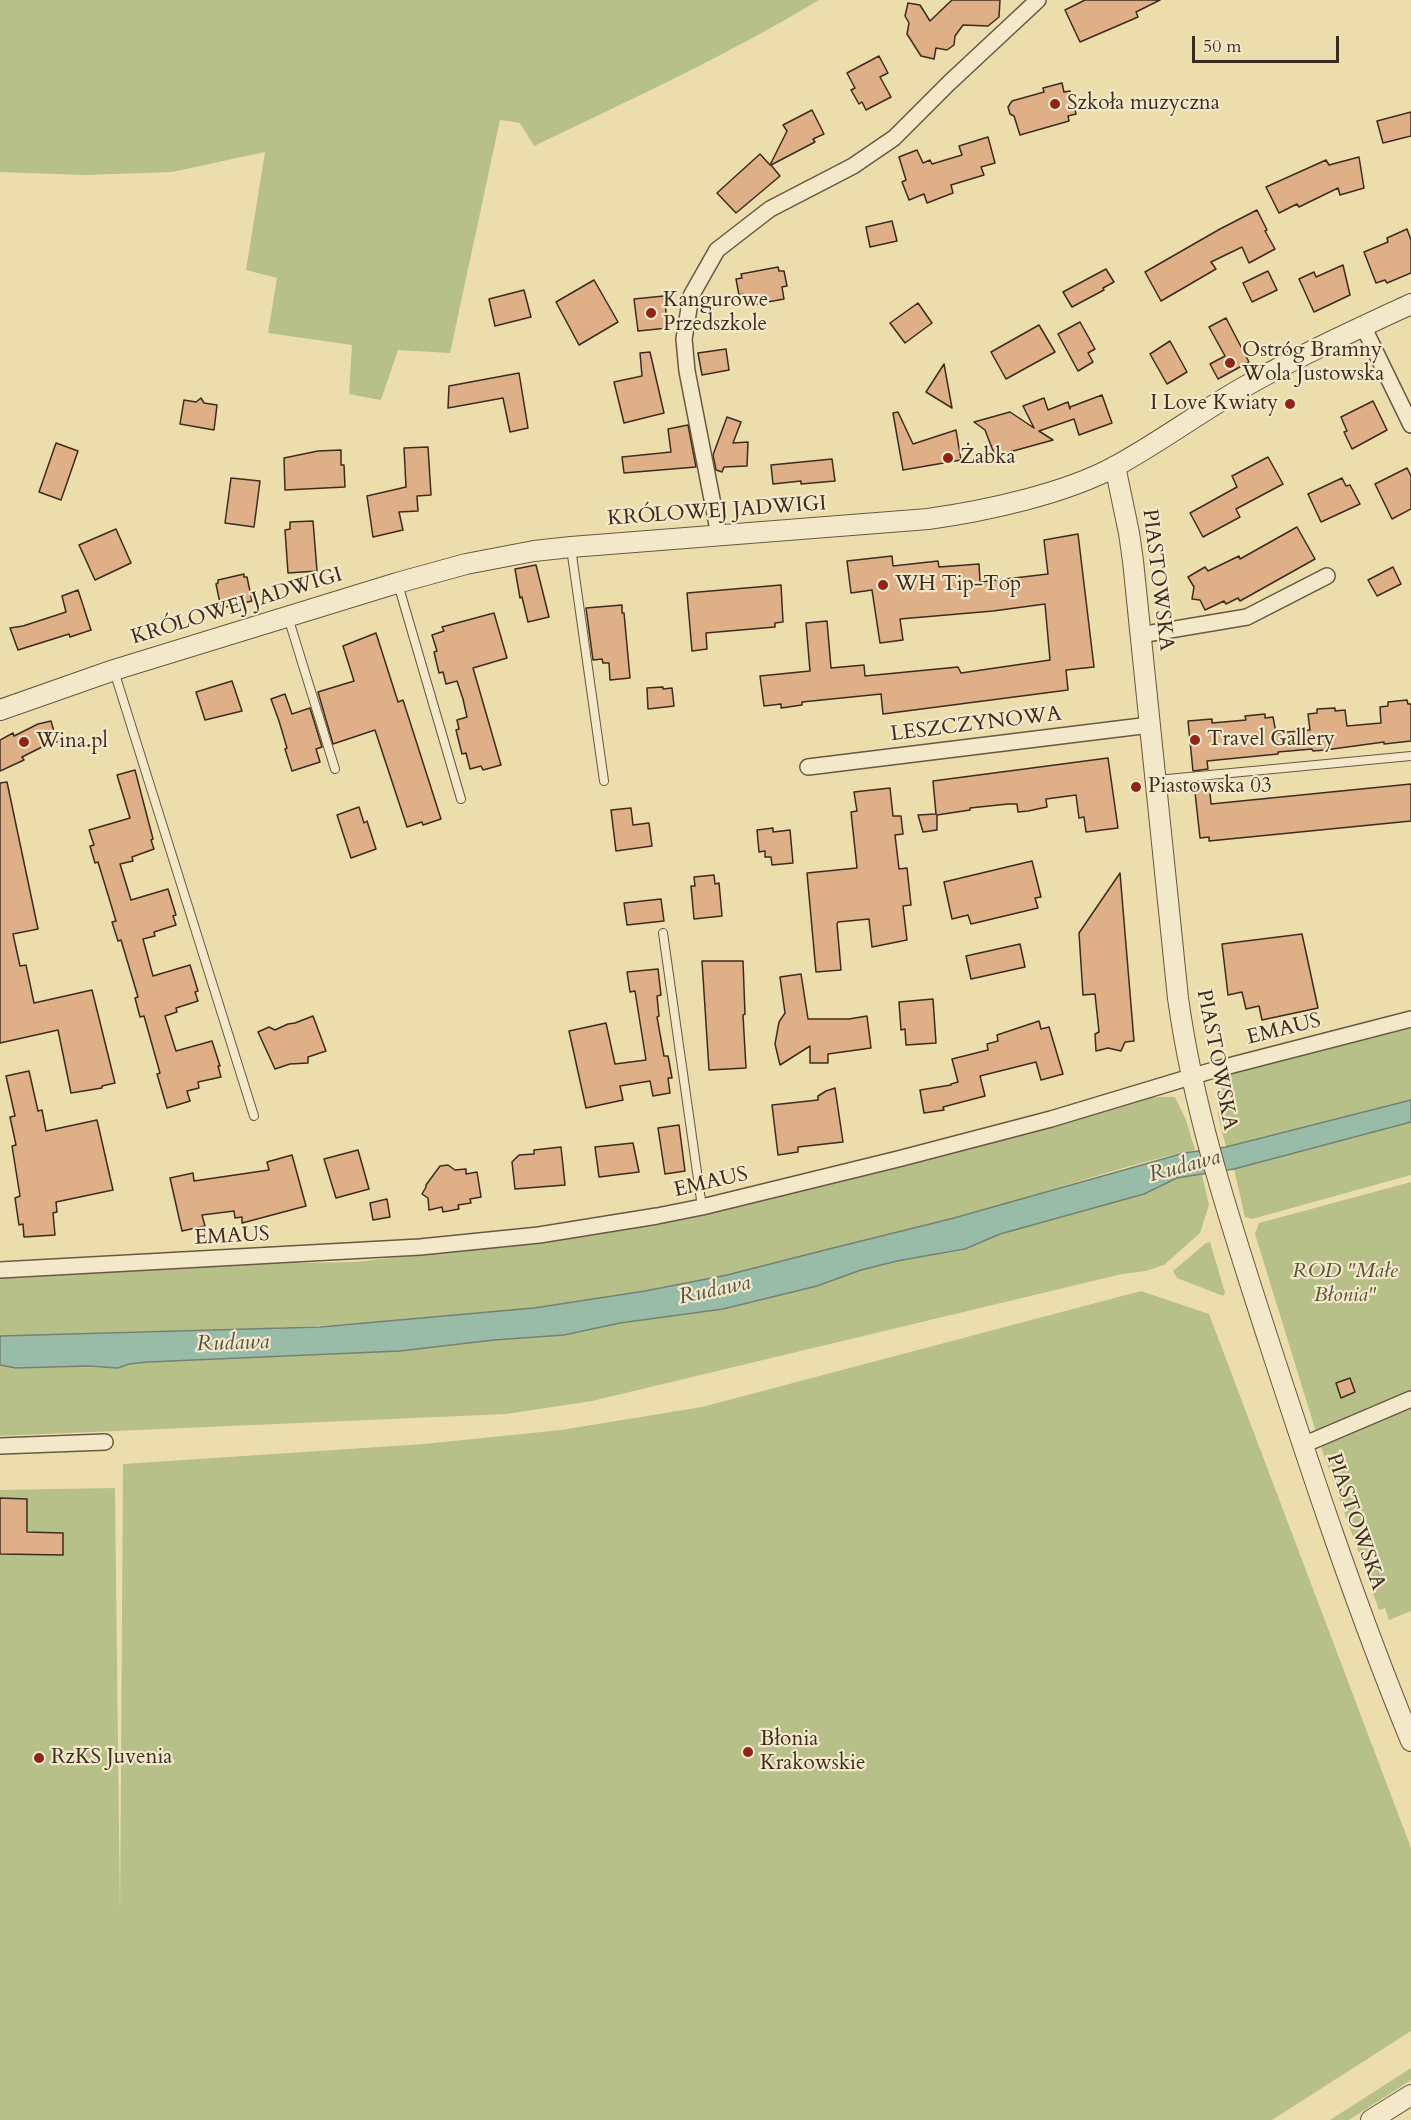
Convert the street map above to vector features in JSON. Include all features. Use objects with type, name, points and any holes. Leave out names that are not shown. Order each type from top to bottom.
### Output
[{"type":"street","points":[[719,535],[687,371],[684,339],[692,296],[717,250],[770,209],[853,166],[894,138],[949,82],[1038,0]]},
{"type":"street","name":"KRÓLOWEJ JADWIGI","points":[[0,710],[114,670],[397,583],[488,559],[571,547],[863,525],[950,516],[1061,489],[1115,466],[1244,387],[1411,304]]},
{"type":"street","points":[[1363,326],[1411,425]]},
{"type":"street","name":"PIASTOWSKA","points":[[1115,466],[1129,533],[1178,998],[1191,1076],[1223,1198],[1303,1445],[1361,1614],[1411,1741]]},
{"type":"street","points":[[1140,635],[1247,617],[1327,576]]},
{"type":"street","name":"LESZCZYNOWA","points":[[808,767],[1150,725]]},
{"type":"street","name":"EMAUS","points":[[0,1270],[420,1247],[538,1235],[657,1216],[702,1207],[1051,1119],[1191,1076],[1411,1019]]},
{"type":"street","points":[[1303,1445],[1411,1400]]},
{"type":"street","points":[[0,1446],[105,1442]]},
{"type":"street","points":[[1371,2120],[1411,2095]]},
{"type":"lane","points":[[571,547],[604,781]]},
{"type":"lane","points":[[397,583],[461,799]]},
{"type":"lane","points":[[288,617],[335,769]]},
{"type":"lane","points":[[114,670],[254,1116]]},
{"type":"lane","points":[[1155,780],[1411,756]]},
{"type":"lane","points":[[663,933],[702,1207]]},
{"type":"green space","points":[[0,0],[819,0],[714,58],[534,146],[520,123],[500,120],[450,353],[398,350],[381,400],[349,394],[352,345],[268,333],[277,278],[246,270],[265,152],[172,172],[85,175],[0,172]]},
{"type":"green space","points":[[1411,1026],[1411,1100],[1226,1147],[1219,1118],[1218,1102],[1227,1073]]},
{"type":"green space","points":[[1175,1097],[1186,1120],[1195,1150],[873,1240],[690,1283],[565,1304],[404,1320],[324,1326],[0,1336],[0,1275],[237,1264],[356,1262],[581,1236],[676,1219],[1141,1098]]},
{"type":"green space","points":[[1411,1122],[1411,1175],[1252,1219],[1245,1217],[1234,1169]]},
{"type":"green space","points":[[1202,1175],[1209,1205],[1200,1233],[1164,1265],[592,1401],[506,1414],[0,1436],[0,1365],[117,1368],[148,1362],[400,1351],[494,1340],[564,1335],[620,1323],[723,1309],[817,1286],[861,1270],[897,1261],[960,1251],[1000,1234],[1144,1194],[1177,1178]]},
{"type":"green space","name":"ROD \"Małe Błonia\"","points":[[1411,1182],[1411,1392],[1316,1432],[1255,1234],[1259,1223]]},
{"type":"green space","points":[[1210,1242],[1225,1293],[1223,1296],[1177,1278],[1173,1271]]},
{"type":"green space","name":"Błonia Krakowskie","points":[[1141,1291],[1209,1314],[1411,1848],[1411,2031],[1272,2120],[0,2120],[0,1490],[115,1488],[120,1915],[123,1464],[424,1444],[561,1430],[702,1407]]},
{"type":"green space","points":[[1411,1405],[1411,1611],[1389,1620],[1385,1608],[1379,1610],[1321,1447],[1341,1434],[1344,1437]]},
{"type":"green space","points":[[1411,2068],[1411,2080],[1349,2120],[1330,2120]]},
{"type":"water","name":"Rudawa","points":[[1411,1100],[1411,1122],[1234,1169],[1177,1178],[1144,1194],[1000,1234],[965,1249],[897,1261],[861,1270],[817,1286],[723,1309],[620,1323],[564,1335],[494,1340],[400,1351],[148,1362],[118,1368],[87,1366],[16,1368],[0,1365],[0,1336],[320,1327],[534,1308],[645,1291],[727,1275],[954,1218],[1184,1153],[1226,1147]]},
{"type":"building","points":[[952,0],[1000,0],[999,17],[988,26],[963,25],[955,36],[954,45],[947,50],[936,48],[934,59],[921,56],[907,34],[909,23],[905,16],[908,3],[920,5],[930,21]]},
{"type":"building","points":[[1085,0],[1160,0],[1136,12],[1138,17],[1080,42],[1065,10]]},
{"type":"building","points":[[879,56],[888,73],[880,77],[891,97],[866,110],[862,102],[859,104],[851,90],[855,88],[847,73]]},
{"type":"building","points":[[1062,83],[1064,92],[1070,91],[1076,114],[1068,116],[1069,121],[1020,135],[1014,116],[1010,114],[1008,107],[1012,101],[1044,92],[1043,88]]},
{"type":"building","points":[[812,110],[824,134],[813,139],[815,142],[771,165],[780,176],[736,213],[717,193],[760,154],[770,165],[787,131],[783,125]]},
{"type":"building","points":[[1411,112],[1411,136],[1383,143],[1377,121]]},
{"type":"building","points":[[988,137],[995,163],[981,167],[984,175],[951,185],[953,193],[927,203],[924,194],[909,200],[902,182],[906,180],[899,157],[917,150],[923,163],[930,160],[932,164],[962,155],[959,146]]},
{"type":"building","points":[[1359,157],[1364,188],[1340,195],[1338,188],[1299,207],[1297,204],[1279,213],[1266,187],[1326,160],[1329,165]]},
{"type":"building","points":[[1257,210],[1275,249],[1249,263],[1242,247],[1211,262],[1216,269],[1161,301],[1145,272]]},
{"type":"building","points":[[892,221],[897,241],[870,247],[866,227]]},
{"type":"building","points":[[1407,229],[1411,240],[1411,273],[1387,283],[1385,280],[1376,283],[1364,252],[1388,242],[1387,238]]},
{"type":"building","points":[[1343,265],[1350,295],[1314,312],[1299,279],[1314,272],[1316,277]]},
{"type":"building","points":[[778,267],[779,271],[784,271],[787,286],[782,287],[784,299],[746,306],[743,294],[739,295],[736,279],[742,278],[741,274]]},
{"type":"building","points":[[1106,269],[1114,282],[1072,307],[1063,292]]},
{"type":"building","points":[[1268,271],[1277,290],[1252,302],[1243,283]]},
{"type":"building","points":[[594,280],[618,322],[579,345],[556,302]]},
{"type":"building","points":[[524,290],[531,317],[495,326],[489,299]]},
{"type":"building","name":"Kangurowe Przedszkole","points":[[664,296],[668,328],[638,331],[634,299]]},
{"type":"building","points":[[918,303],[932,323],[905,343],[890,323]]},
{"type":"building","points":[[1226,318],[1249,362],[1218,379],[1210,364],[1225,356],[1209,327]]},
{"type":"building","points":[[1080,322],[1095,349],[1088,353],[1093,362],[1078,371],[1058,334]]},
{"type":"building","points":[[1039,325],[1055,352],[1006,379],[991,352]]},
{"type":"building","points":[[1170,341],[1187,372],[1167,384],[1150,354]]},
{"type":"building","points":[[726,349],[729,370],[702,375],[698,353]]},
{"type":"building","points":[[650,352],[664,413],[624,423],[614,382],[642,376],[640,353]]},
{"type":"building","points":[[944,364],[952,408],[926,392]]},
{"type":"building","points":[[519,373],[528,428],[510,432],[503,398],[448,408],[449,386]]},
{"type":"building","points":[[1102,395],[1112,423],[1079,435],[1074,419],[1039,431],[1053,440],[995,456],[985,430],[974,422],[1010,412],[1034,428],[1023,406],[1044,398],[1048,410],[1068,402],[1070,409],[1070,407]]},
{"type":"building","points":[[201,398],[204,403],[217,405],[214,430],[180,424],[184,400],[196,402]]},
{"type":"building","points":[[1373,401],[1387,430],[1352,449],[1344,432],[1347,431],[1341,417]]},
{"type":"building","points":[[898,412],[913,444],[956,430],[961,460],[903,470],[893,413]]},
{"type":"building","points":[[727,417],[741,422],[733,443],[748,442],[747,466],[724,467],[722,472],[716,470],[713,455]]},
{"type":"building","points":[[688,425],[696,467],[624,473],[622,457],[671,452],[668,429]]},
{"type":"building","points":[[56,443],[78,451],[61,500],[39,492]]},
{"type":"building","points":[[428,447],[431,495],[417,496],[418,511],[399,512],[403,530],[373,537],[367,496],[406,487],[404,448]]},
{"type":"building","points":[[341,450],[345,487],[285,490],[284,458],[318,451]]},
{"type":"building","points":[[1268,457],[1283,484],[1236,509],[1240,517],[1203,537],[1190,513],[1237,487],[1232,476]]},
{"type":"building","points":[[832,459],[835,481],[773,484],[771,465]]},
{"type":"building","points":[[1407,468],[1411,476],[1411,509],[1392,519],[1375,484]]},
{"type":"building","points":[[231,478],[260,481],[254,527],[225,523]]},
{"type":"building","points":[[1342,478],[1346,486],[1350,485],[1360,504],[1321,522],[1308,494]]},
{"type":"building","points":[[313,521],[317,571],[288,573],[285,530],[290,529],[290,522]]},
{"type":"building","points":[[1297,527],[1315,559],[1240,601],[1238,598],[1226,604],[1224,601],[1205,610],[1200,600],[1192,599],[1194,587],[1188,577],[1205,567],[1208,571],[1239,556],[1240,559]]},
{"type":"building","points":[[116,529],[131,563],[95,580],[79,545]]},
{"type":"building","points":[[1078,534],[1094,667],[1066,670],[1068,690],[883,714],[881,694],[802,702],[802,705],[781,708],[781,704],[764,706],[760,676],[810,671],[806,623],[827,621],[831,668],[864,665],[865,676],[958,667],[961,673],[1050,660],[1045,604],[900,619],[903,640],[880,643],[872,590],[851,593],[847,561],[892,556],[893,566],[938,561],[939,567],[979,564],[980,582],[1048,574],[1044,540]]},
{"type":"building","points":[[536,565],[549,617],[528,622],[522,597],[520,598],[515,569]]},
{"type":"building","points":[[1393,567],[1401,584],[1377,596],[1368,580]]},
{"type":"building","points":[[244,574],[244,577],[247,577],[252,601],[221,608],[216,584],[218,580]]},
{"type":"building","points":[[781,585],[783,622],[775,623],[775,627],[706,633],[707,649],[692,651],[687,593]]},
{"type":"building","points":[[78,590],[91,630],[70,637],[69,634],[18,650],[10,628],[66,612],[62,596]]},
{"type":"building","points":[[622,605],[630,678],[610,680],[609,663],[603,663],[602,659],[593,660],[586,608]]},
{"type":"building","points":[[494,613],[507,658],[473,668],[501,765],[483,770],[481,766],[470,769],[466,753],[462,754],[456,730],[459,729],[457,720],[467,717],[463,699],[457,681],[446,684],[443,672],[439,673],[434,652],[437,651],[432,635],[444,631],[442,627]]},
{"type":"building","points":[[376,633],[398,702],[403,700],[441,819],[423,825],[422,822],[407,827],[375,730],[333,744],[318,692],[354,681],[343,646]]},
{"type":"building","points":[[232,681],[242,711],[205,720],[196,692]]},
{"type":"building","points":[[663,687],[663,689],[672,688],[674,706],[648,709],[647,688]]},
{"type":"building","points":[[285,694],[292,714],[310,708],[322,747],[316,749],[320,762],[292,771],[271,699]]},
{"type":"building","points":[[1407,700],[1408,704],[1411,704],[1411,741],[1313,751],[1312,749],[1278,752],[1278,754],[1207,761],[1208,769],[1193,771],[1188,721],[1212,719],[1212,723],[1246,720],[1245,716],[1265,714],[1265,718],[1273,717],[1276,733],[1310,730],[1308,714],[1317,713],[1317,709],[1345,710],[1347,726],[1381,723],[1380,707],[1388,706],[1388,702]]},
{"type":"building","points":[[51,721],[57,742],[22,757],[24,760],[0,771],[0,740],[13,733],[14,736],[38,724]]},
{"type":"building","points":[[1108,758],[1118,828],[1086,832],[1084,817],[1079,818],[1076,795],[1046,799],[1047,807],[1028,811],[1018,812],[1017,804],[1008,804],[970,808],[970,810],[937,815],[937,830],[923,832],[918,815],[936,814],[933,781]]},
{"type":"building","points":[[135,770],[154,849],[132,857],[133,861],[120,864],[131,900],[168,889],[176,915],[173,916],[176,925],[154,932],[155,936],[143,939],[153,976],[190,965],[198,991],[195,992],[198,1001],[176,1008],[177,1012],[165,1016],[176,1051],[212,1041],[220,1066],[218,1066],[221,1077],[198,1082],[199,1088],[187,1091],[190,1101],[167,1108],[144,1016],[140,1017],[135,998],[138,997],[121,940],[118,941],[112,922],[116,921],[98,862],[95,863],[90,846],[94,845],[89,830],[130,818],[117,775]]},
{"type":"building","points":[[1209,781],[1211,804],[1411,784],[1411,821],[1209,841],[1209,837],[1200,838],[1194,783]]},
{"type":"building","points":[[7,782],[38,929],[13,934],[20,966],[26,965],[34,1003],[92,990],[115,1083],[102,1086],[102,1088],[71,1093],[58,1030],[0,1043],[0,783]]},
{"type":"building","points":[[890,788],[893,816],[901,816],[903,834],[895,835],[899,869],[907,868],[911,905],[903,906],[907,940],[872,947],[869,919],[838,922],[841,970],[816,972],[807,873],[857,868],[851,812],[857,811],[854,792]]},
{"type":"building","points":[[359,807],[364,823],[367,821],[376,849],[351,858],[337,815]]},
{"type":"building","points":[[631,808],[633,825],[649,823],[652,846],[616,851],[611,810]]},
{"type":"building","points":[[773,828],[773,832],[790,830],[793,863],[772,865],[771,857],[765,857],[765,851],[759,852],[757,830]]},
{"type":"building","points":[[1032,861],[1041,897],[1035,898],[1038,908],[971,924],[968,915],[952,919],[944,882]]},
{"type":"building","points":[[1120,873],[1134,1041],[1125,1042],[1121,1051],[1108,1048],[1096,1051],[1095,1034],[1099,1032],[1095,994],[1083,995],[1079,933]]},
{"type":"building","points":[[714,875],[715,884],[719,883],[722,916],[694,919],[691,886],[695,886],[694,877]]},
{"type":"building","points":[[661,899],[664,921],[627,925],[624,903]]},
{"type":"building","points":[[1302,934],[1318,1008],[1262,1020],[1259,1006],[1246,1009],[1242,992],[1228,995],[1222,944]]},
{"type":"building","points":[[1020,944],[1025,967],[971,979],[966,956]]},
{"type":"building","points":[[702,961],[743,961],[746,1068],[709,1070]]},
{"type":"building","points":[[658,969],[661,995],[657,996],[659,1016],[657,1017],[664,1056],[668,1056],[672,1078],[668,1078],[670,1093],[653,1096],[650,1081],[620,1086],[623,1100],[586,1108],[569,1031],[606,1023],[615,1064],[646,1060],[635,991],[630,992],[627,972]]},
{"type":"building","points":[[801,974],[808,1019],[849,1019],[867,1016],[871,1048],[828,1054],[828,1063],[810,1063],[810,1046],[780,1065],[775,1044],[779,1022],[785,1013],[780,977]]},
{"type":"building","points":[[933,999],[936,1043],[906,1045],[905,1029],[901,1030],[899,1002]]},
{"type":"building","points":[[313,1016],[326,1051],[308,1057],[308,1063],[290,1064],[275,1069],[258,1032],[269,1027],[275,1030]]},
{"type":"building","points":[[1039,1021],[1041,1029],[1049,1027],[1063,1074],[1041,1080],[1036,1062],[980,1076],[985,1096],[943,1107],[944,1110],[924,1113],[920,1090],[958,1082],[952,1059],[988,1050],[987,1044],[998,1041],[997,1035]]},
{"type":"building","points":[[29,1071],[38,1111],[42,1110],[46,1131],[97,1120],[113,1190],[56,1202],[57,1212],[53,1213],[55,1235],[24,1237],[23,1224],[19,1225],[15,1198],[20,1196],[12,1146],[16,1145],[10,1117],[15,1116],[6,1076]]},
{"type":"building","points":[[835,1088],[843,1142],[798,1147],[798,1152],[778,1155],[772,1105],[818,1100],[818,1096]]},
{"type":"building","points":[[679,1125],[685,1171],[665,1174],[658,1128]]},
{"type":"building","points":[[633,1143],[639,1172],[599,1177],[595,1147]]},
{"type":"building","points":[[561,1147],[565,1185],[515,1189],[512,1162],[519,1155],[534,1154],[534,1150]]},
{"type":"building","points":[[358,1150],[369,1189],[336,1198],[324,1159]]},
{"type":"building","points":[[292,1155],[306,1206],[242,1223],[242,1217],[235,1218],[234,1211],[202,1215],[205,1226],[182,1231],[170,1178],[193,1173],[194,1181],[269,1170],[267,1162]]},
{"type":"building","points":[[448,1165],[455,1170],[466,1169],[466,1174],[477,1172],[481,1197],[470,1199],[471,1203],[458,1205],[459,1209],[443,1212],[442,1207],[429,1210],[428,1198],[422,1194],[440,1166]]},
{"type":"building","points":[[387,1199],[390,1217],[373,1220],[370,1203]]},
{"type":"building","points":[[1350,1378],[1355,1392],[1341,1398],[1336,1383]]},
{"type":"building","points":[[0,1498],[27,1499],[27,1532],[63,1533],[63,1555],[0,1554]]},
{"type":"place","name":"Szkoła muzyczna","points":[[1055,104]]},
{"type":"place","name":"Kangurowe Przedszkole","points":[[651,313]]},
{"type":"place","name":"Ostróg Bramny Wola Justowska","points":[[1230,363]]},
{"type":"place","name":"I Love Kwiaty","points":[[1290,404]]},
{"type":"place","name":"Żabka","points":[[948,458]]},
{"type":"place","name":"WH Tip-Top","points":[[883,585]]},
{"type":"place","name":"Travel Gallery","points":[[1195,740]]},
{"type":"place","name":"Wina.pl","points":[[24,742]]},
{"type":"place","name":"Piastowska 03","points":[[1136,787]]},
{"type":"place","name":"Błonia Krakowskie","points":[[748,1752]]},
{"type":"place","name":"RzKS Juvenia","points":[[39,1758]]}]
